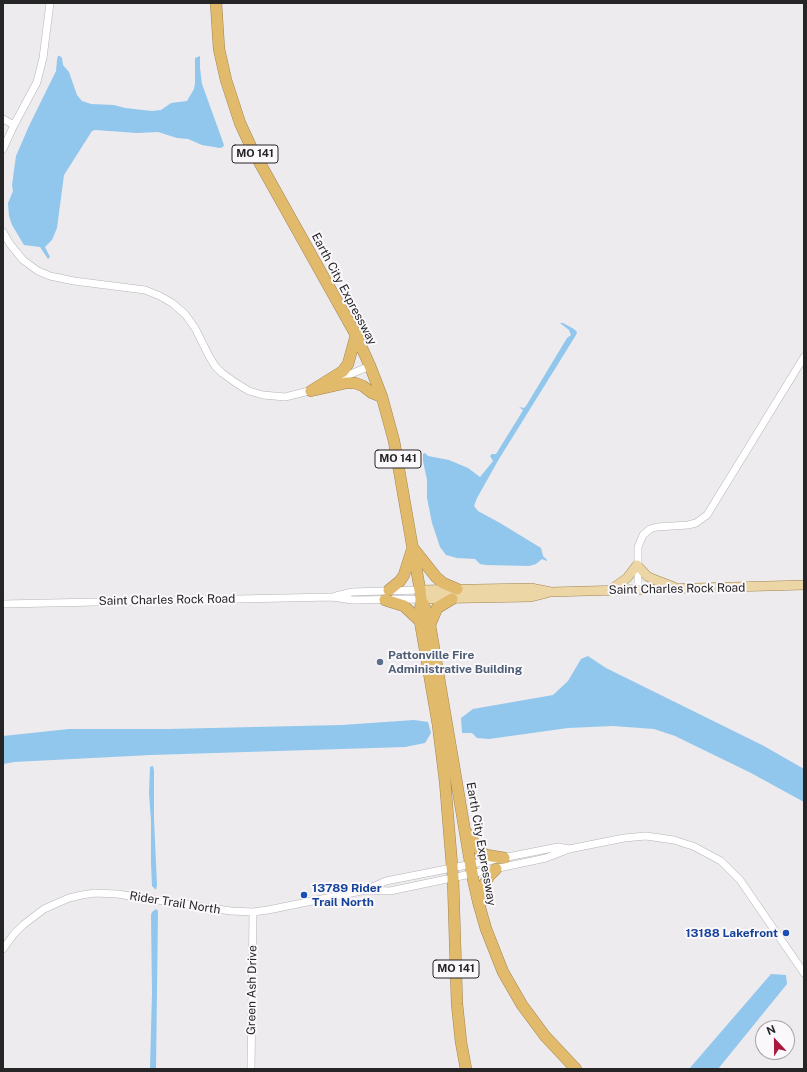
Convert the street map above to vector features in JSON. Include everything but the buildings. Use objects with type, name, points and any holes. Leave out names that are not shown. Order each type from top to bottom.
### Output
[{"type":"highway","name":"Earth City Expressway","points":[[216,3],[219,49],[226,80],[240,123],[252,149],[356,335],[382,397],[398,460],[425,623],[480,910],[496,955],[512,989],[544,1036],[576,1069]]},
{"type":"highway","points":[[311,391],[343,371],[348,364],[356,335]]},
{"type":"highway","points":[[311,391],[346,383],[355,383],[382,397]]},
{"type":"highway","points":[[412,548],[436,577],[455,594],[437,608],[425,623],[410,609],[387,595],[404,575],[412,548]]},
{"type":"highway","name":"Earth City Expressway","points":[[425,623],[449,811],[453,873],[457,1004],[461,1042],[466,1069]]},
{"type":"highway","points":[[465,830],[470,839],[481,852],[486,855],[504,858]]},
{"type":"highway","points":[[480,910],[484,885],[489,876],[496,870]]},
{"type":"main road","points":[[609,591],[627,578],[637,565],[647,576],[679,589]]},
{"type":"main road","name":"Saint Charles Rock Road","points":[[420,594],[531,597],[551,592],[804,585]]},
{"type":"street","points":[[3,149],[37,82],[41,70],[50,3]]},
{"type":"street","points":[[3,119],[14,125]]},
{"type":"street","points":[[3,232],[10,244],[23,260],[38,271],[50,276],[74,281],[145,290],[172,303],[185,314],[196,328],[215,366],[236,383],[250,390],[285,397],[311,391],[370,366]]},
{"type":"street","points":[[638,590],[638,547],[639,541],[643,535],[650,529],[657,527],[696,523],[707,515],[804,357]]},
{"type":"street","name":"Saint Charles Rock Road","points":[[332,597],[352,592],[387,595],[420,594]]},
{"type":"street","name":"Saint Charles Rock Road","points":[[3,604],[332,597],[352,600],[387,595],[420,594]]},
{"type":"street","name":"Rider Trail North","points":[[471,869],[496,870],[546,858],[569,849],[635,837],[646,836],[674,840],[693,846],[720,861],[740,880],[804,973]]},
{"type":"street","name":"Rider Trail North","points":[[3,949],[23,925],[44,908],[69,898],[82,895],[95,893],[117,894],[230,911],[253,912],[366,890],[390,890],[471,869],[504,858],[558,847],[569,849]]},
{"type":"street","name":"Rider Trail North","points":[[366,890],[386,881],[453,873]]},
{"type":"street","name":"Green Ash Drive","points":[[251,1069],[253,912]]},
{"type":"water","points":[[58,56],[62,58],[63,65],[69,72],[77,95],[82,101],[91,104],[114,105],[125,108],[152,111],[161,110],[171,103],[187,101],[194,89],[195,58],[200,56],[202,84],[224,145],[220,148],[202,145],[188,139],[177,138],[158,132],[137,133],[92,131],[64,175],[57,228],[52,240],[45,247],[50,257],[48,259],[40,247],[24,245],[12,225],[9,216],[8,203],[13,191],[12,185],[16,156],[56,71]]},
{"type":"water","points":[[560,323],[574,329],[577,332],[576,335],[499,459],[474,506],[478,511],[541,548],[543,556],[547,561],[542,559],[536,564],[529,566],[486,565],[480,564],[475,559],[457,558],[446,555],[440,547],[432,523],[427,498],[427,480],[423,454],[425,453],[428,456],[449,460],[468,468],[480,477],[493,461],[490,456],[492,454],[496,454],[522,412],[523,410],[519,407],[524,408],[526,406],[567,338],[571,335],[569,330]]},
{"type":"water","points":[[588,656],[606,668],[764,746],[804,769],[804,802],[751,773],[675,736],[654,729],[613,726],[568,728],[489,739],[477,738],[472,733],[462,733],[461,718],[473,709],[553,695],[568,681],[581,659]]},
{"type":"water","points":[[414,720],[428,722],[431,733],[425,743],[405,747],[151,755],[14,762],[3,764],[3,736],[69,729],[168,729],[342,725]]},
{"type":"water","points":[[152,766],[154,771],[156,890],[152,886],[151,863],[149,793],[150,767]]},
{"type":"water","points":[[156,909],[158,911],[156,1069],[150,1069],[152,992],[151,915]]},
{"type":"water","points":[[771,974],[786,975],[787,984],[758,1020],[755,1020],[755,1023],[718,1069],[689,1069]]},
{"type":"place","name":"Pattonville Fire Administrative Building","points":[[380,662]]},
{"type":"place","name":"13789 Rider Trail North","points":[[304,895]]},
{"type":"place","name":"13188 Lakefront","points":[[786,933]]}]
